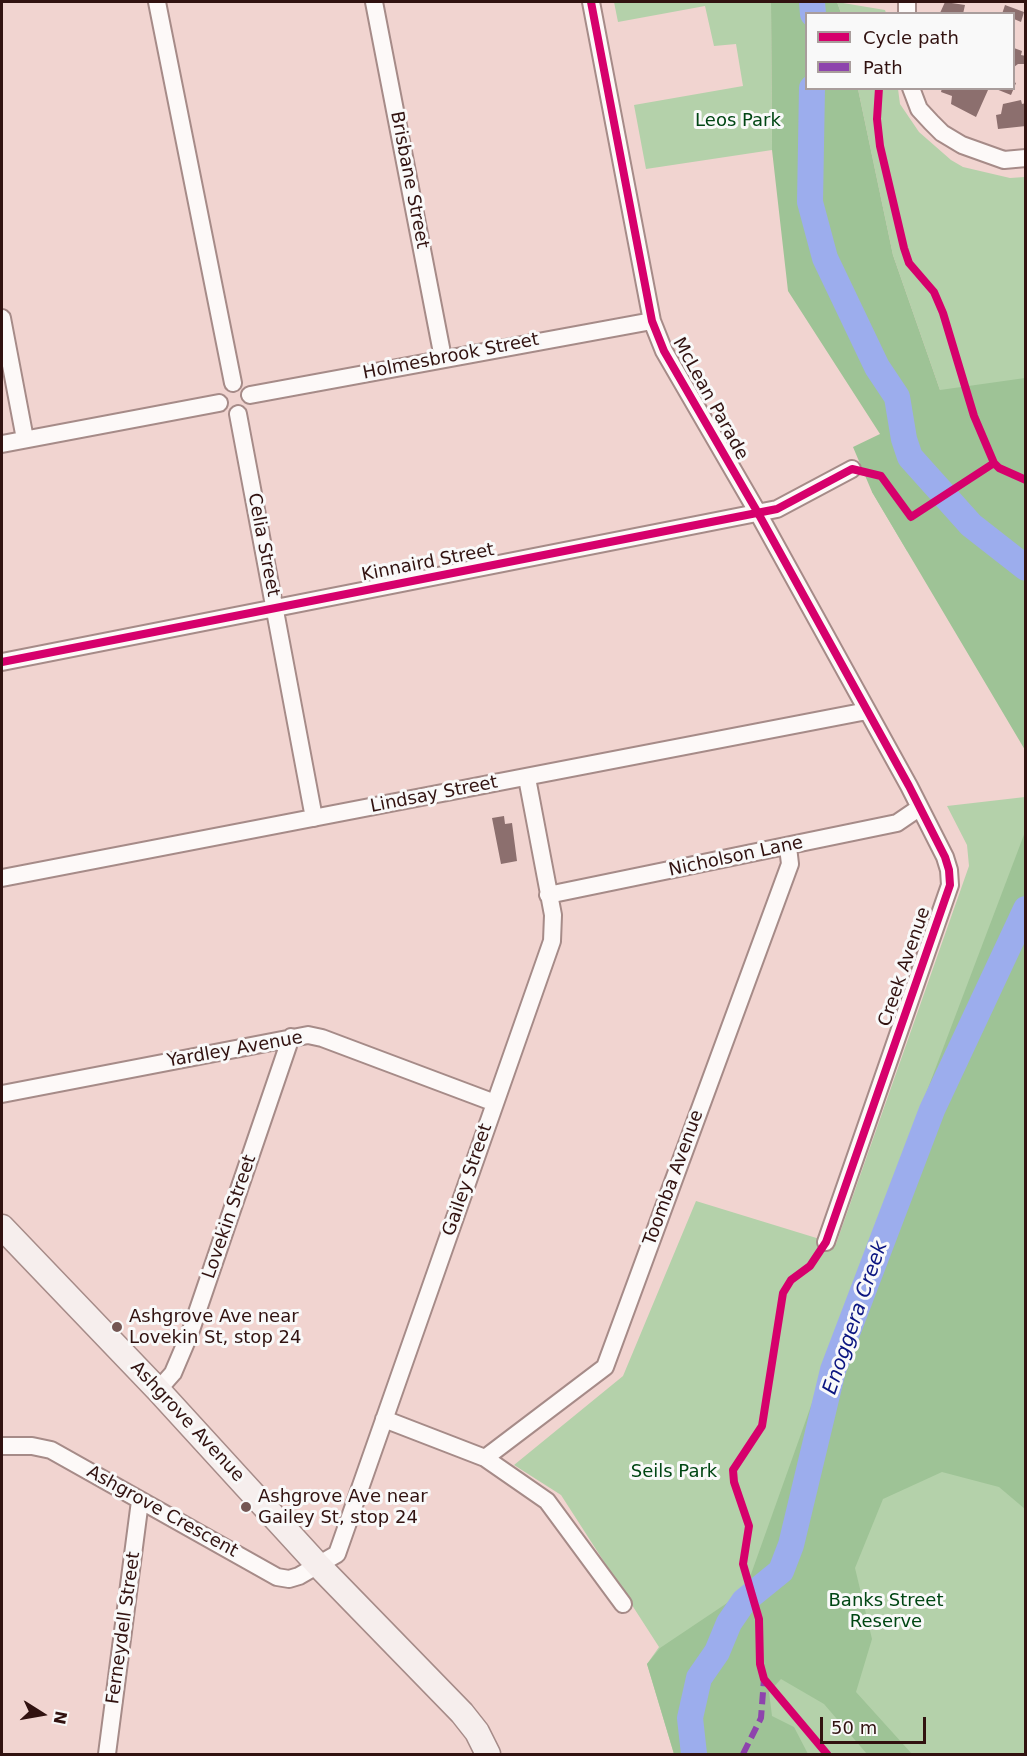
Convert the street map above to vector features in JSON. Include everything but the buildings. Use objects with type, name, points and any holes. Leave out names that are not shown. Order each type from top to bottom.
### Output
[{"type":"main road","name":"Ashgrove Avenue","points":[[2,1227],[158,1390],[318,1565],[462,1713],[477,1732],[488,1755]]},
{"type":"street","points":[[157,2],[232,383]]},
{"type":"street","name":"Brisbane Street","points":[[374,2],[443,358]]},
{"type":"street","name":"McLean Parade","points":[[591,2],[652,321],[664,351],[758,513],[867,711]]},
{"type":"street","points":[[911,90],[919,109],[930,122],[962,146],[1004,160],[1026,158]]},
{"type":"street","points":[[2,318],[25,439]]},
{"type":"street","name":"Holmesbrook Street","points":[[250,395],[652,321]]},
{"type":"street","points":[[232,383],[245,386],[250,395],[249,406],[238,414],[227,413],[219,403],[220,390],[232,383]]},
{"type":"street","points":[[2,444],[219,403]]},
{"type":"street","name":"Celia Street","points":[[238,414],[314,818]]},
{"type":"street","name":"Kinnaird Street","points":[[2,662],[777,509],[852,469]]},
{"type":"street","name":"Lindsay Street","points":[[2,878],[867,711]]},
{"type":"street","name":"Creek Avenue","points":[[826,1242],[950,885],[945,857],[867,711]]},
{"type":"street","name":"Gailey Street","points":[[318,1565],[337,1554],[552,941],[553,915],[527,778]]},
{"type":"street","name":"Nicholson Lane","points":[[548,895],[897,823],[919,808]]},
{"type":"street","name":"Toomba Avenue","points":[[485,1458],[605,1367],[790,864],[788,847]]},
{"type":"street","name":"Yardley Avenue","points":[[2,1094],[308,1035],[322,1038],[495,1103]]},
{"type":"street","name":"Lovekin Street","points":[[158,1390],[173,1373],[190,1333],[291,1037]]},
{"type":"street","points":[[384,1419],[485,1458],[548,1501],[623,1604]]},
{"type":"street","name":"Ashgrove Crescent","points":[[2,1446],[32,1446],[51,1450],[277,1576],[289,1579],[318,1565]]},
{"type":"street","name":"Ferneydell Street","points":[[107,1755],[141,1502]]},
{"type":"green space","name":"Leos Park","points":[[614,2],[771,2],[772,150],[646,169],[634,105],[743,86],[736,44],[714,46],[705,6],[618,22]]},
{"type":"green space","points":[[771,2],[837,2],[841,12],[805,12],[805,90],[858,90],[893,255],[940,390],[1025,378],[1025,750],[872,492],[853,447],[880,434],[788,291],[772,150]]},
{"type":"green space","points":[[837,2],[885,10],[886,12],[841,12]]},
{"type":"green space","points":[[858,90],[898,90],[900,104],[919,132],[951,160],[963,167],[1010,178],[1025,177],[1025,589],[907,551],[872,492],[940,390],[893,255]]},
{"type":"green space","name":"Banks Street Reserve","points":[[1025,797],[1025,1754],[674,1754],[647,1664],[659,1647],[561,1495],[514,1465],[623,1376],[696,1201],[836,1244],[969,866],[967,845],[947,806]]},
{"type":"green space","name":"Banks Street Reserve","points":[[1025,832],[1025,1509],[999,1487],[942,1472],[883,1499],[855,1568],[872,1639],[856,1692],[912,1754],[867,1754],[824,1704],[781,1679],[769,1692],[772,1716],[794,1727],[808,1754],[674,1754],[647,1664],[660,1648],[745,1591],[864,1257]]},
{"type":"waterway","name":"Enoggera Creek","points":[[812,2],[813,12]]},
{"type":"waterway","name":"Enoggera Creek","points":[[812,90],[810,202],[825,258],[877,367],[897,397],[904,439],[910,457],[971,525],[1026,568]]},
{"type":"waterway","name":"Enoggera Creek","points":[[694,1754],[690,1718],[699,1678],[717,1652],[729,1623],[744,1601],[781,1571],[791,1545],[833,1370],[932,1110],[1026,909]]},
{"type":"marked path","points":[[743,1754],[761,1718],[764,1679]]},
{"type":"cycle path","points":[[591,2],[652,321],[664,351],[758,513],[909,786],[945,857],[949,870],[950,885],[826,1242],[810,1266],[791,1280],[783,1293],[762,1426],[733,1470],[734,1482],[749,1526],[743,1564],[759,1619],[760,1664],[764,1679],[827,1754]]},
{"type":"cycle path","points":[[879,90],[877,119],[880,146],[909,263],[934,292],[943,313],[974,416],[994,463],[999,468],[1026,480]]},
{"type":"cycle path","points":[[2,662],[777,509],[852,469],[881,476],[911,517],[994,463]]},
{"type":"place","name":"Ashgrove Ave near Lovekin St, stop 24","points":[[117,1327]]},
{"type":"place","name":"Ashgrove Ave near Gailey St, stop 24","points":[[246,1507]]},
{"type":"park label","name":"Seils Park","points":[[674,1472]]}]
